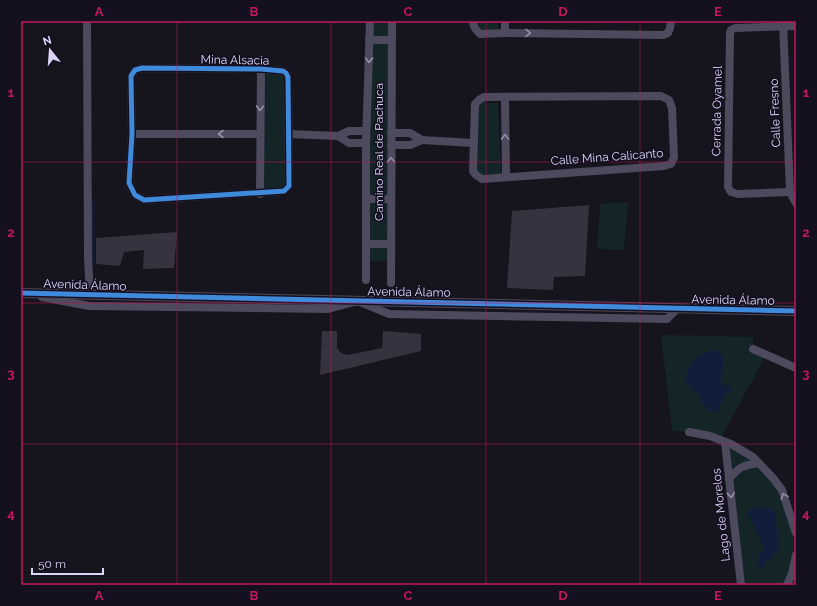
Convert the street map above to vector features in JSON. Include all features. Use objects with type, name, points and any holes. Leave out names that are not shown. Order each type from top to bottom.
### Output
[{"type":"street","points":[[87,21],[88,250],[90,295]]},
{"type":"street","name":"Camino Real de Pachuca","points":[[366,280],[366,131],[370,21]]},
{"type":"street","name":"Camino Real de Pachuca","points":[[391,283],[392,21]]},
{"type":"street","points":[[474,21],[473,25],[476,31],[480,34],[663,35],[668,34],[671,21]]},
{"type":"street","points":[[504,21],[504,33]]},
{"type":"street","points":[[783,23],[796,26]]},
{"type":"street","name":"Cerrada Oyamel","points":[[783,23],[736,28],[730,33],[728,187],[731,192],[738,194],[790,192]]},
{"type":"street","name":"Calle Fresno","points":[[783,23],[790,192],[796,202]]},
{"type":"street","points":[[369,40],[392,40]]},
{"type":"street","name":"Mina Alsacia","points":[[142,68],[261,69],[283,71],[286,72],[288,77],[289,186],[284,192],[144,200],[135,195],[129,184],[132,134],[132,76],[136,70],[142,68]]},
{"type":"street","name":"Mina Alsacia","points":[[260,194],[261,69]]},
{"type":"street","name":"Calle Mina Calicanto","points":[[661,96],[669,100],[672,108],[674,157],[671,164],[664,166],[506,176],[482,179],[473,171],[475,104],[484,97],[504,97],[661,96]]},
{"type":"street","points":[[504,97],[506,176]]},
{"type":"street","points":[[288,134],[338,136],[349,131],[366,131]]},
{"type":"street","points":[[391,133],[410,133],[422,140]]},
{"type":"street","points":[[132,134],[260,134]]},
{"type":"street","points":[[338,136],[349,143],[366,143]]},
{"type":"street","points":[[391,145],[410,145],[422,140],[473,143]]},
{"type":"street","points":[[366,199],[391,199]]},
{"type":"street","points":[[366,244],[391,244]]},
{"type":"street","points":[[22,293],[89,306],[328,309],[358,301]]},
{"type":"street","name":"Avenida Álamo","points":[[22,293],[796,311]]},
{"type":"street","points":[[753,350],[796,368]]},
{"type":"street","points":[[689,432],[710,436],[753,457],[782,490],[796,533]]},
{"type":"street","name":"Lago de Morelos","points":[[725,442],[741,585]]},
{"type":"street","points":[[729,479],[740,468],[759,463]]},
{"type":"street","points":[[787,585],[795,568],[796,555]]},
{"type":"shaded area","points":[[370,21],[392,21],[391,261],[366,261]]},
{"type":"shaded area","points":[[477,21],[498,21],[498,29],[477,30]]},
{"type":"shaded area","points":[[264,73],[285,75],[285,187],[263,189]]},
{"type":"shaded area","points":[[477,103],[498,103],[501,174],[477,174]]},
{"type":"shaded area","points":[[628,202],[624,250],[597,249],[600,204]]},
{"type":"shaded area","points":[[661,335],[753,337],[753,349],[766,355],[720,440],[689,432],[672,431]]},
{"type":"shaded area","points":[[725,442],[731,444],[773,478],[796,533],[796,585],[741,585]]},
{"type":"water","points":[[713,350],[719,352],[724,359],[721,384],[724,386],[729,385],[732,390],[731,392],[725,394],[719,409],[712,412],[706,409],[698,394],[687,384],[686,379],[687,373],[693,362],[708,351]]},
{"type":"water","points":[[765,507],[770,508],[775,513],[779,549],[760,570],[758,560],[764,548],[748,513],[751,509]]},
{"type":"building","points":[[589,205],[585,276],[554,277],[553,290],[507,288],[512,211]]},
{"type":"building","points":[[177,232],[174,268],[143,269],[144,250],[124,252],[120,266],[96,264],[96,238]]},
{"type":"building","points":[[322,331],[337,331],[337,348],[341,353],[348,355],[382,348],[383,331],[421,334],[421,351],[320,375]]},
{"type":"waterway","points":[[92,201],[93,262]]},
{"type":"cycle path","points":[[142,68],[261,69],[283,71],[286,73],[288,77],[289,186],[284,191],[144,200],[135,195],[129,183],[132,134],[131,76],[135,70],[142,68]]},
{"type":"cycle path","points":[[21,293],[796,311]]}]
